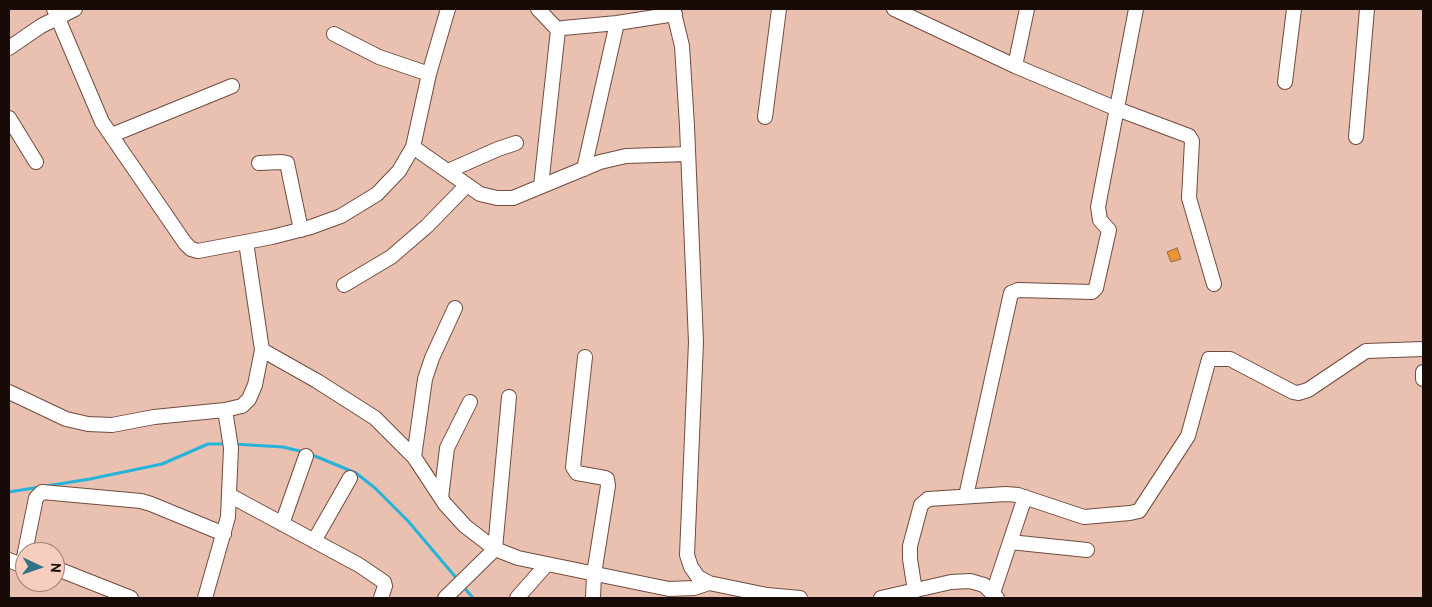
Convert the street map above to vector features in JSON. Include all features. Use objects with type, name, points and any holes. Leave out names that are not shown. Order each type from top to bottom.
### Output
[{"type":"street","points":[[9,48],[56,13],[75,9]]},
{"type":"street","points":[[56,13],[102,122],[185,243],[191,249],[198,251],[301,230],[341,216],[377,194],[399,171],[413,147],[448,9]]},
{"type":"street","points":[[538,9],[558,30],[541,186]]},
{"type":"street","points":[[764,117],[779,9]]},
{"type":"street","points":[[894,9],[1015,66],[1117,109],[1186,134],[1191,138],[1189,198],[1214,284]]},
{"type":"street","points":[[1015,66],[1027,9]]},
{"type":"street","points":[[966,496],[1012,293],[1018,290],[1092,292],[1096,290],[1109,230],[1100,220],[1098,212],[1136,9]]},
{"type":"street","points":[[1285,82],[1294,9]]},
{"type":"street","points":[[1356,137],[1367,9]]},
{"type":"street","points":[[558,30],[617,23],[674,11],[682,46],[696,342],[687,555],[691,567],[698,577],[709,583],[767,597],[800,598]]},
{"type":"street","points":[[584,169],[617,23]]},
{"type":"street","points":[[334,34],[379,57],[430,74]]},
{"type":"street","points":[[112,136],[232,86]]},
{"type":"street","points":[[9,118],[36,162]]},
{"type":"street","points":[[448,172],[498,149],[516,143]]},
{"type":"street","points":[[413,147],[480,194],[497,198],[513,198],[600,162],[626,156],[688,154]]},
{"type":"street","points":[[259,163],[287,163],[301,230]]},
{"type":"street","points":[[344,285],[391,257],[427,226],[467,184]]},
{"type":"street","points":[[9,392],[66,419],[88,424],[112,425],[154,417],[225,410],[242,406],[249,399],[255,385],[262,350],[246,242]]},
{"type":"street","points":[[414,457],[425,379],[432,358],[455,308]]},
{"type":"street","points":[[262,350],[317,381],[375,418],[414,457],[441,498],[466,526],[495,549],[518,558],[669,589],[694,588],[709,583]]},
{"type":"street","points":[[914,591],[910,546],[922,505],[928,499],[1006,494],[1025,497],[1084,518],[1130,514],[1139,510],[1188,436],[1209,359],[1226,358],[1233,360],[1298,393],[1308,390],[1366,351],[1423,350]]},
{"type":"street","points":[[585,358],[573,467],[575,472],[607,479],[608,486],[594,574],[593,598]]},
{"type":"street","points":[[1423,372],[1423,379]]},
{"type":"street","points":[[445,598],[495,549],[509,397]]},
{"type":"street","points":[[441,498],[447,448],[470,402]]},
{"type":"street","points":[[205,598],[228,517],[231,445],[225,410]]},
{"type":"street","points":[[282,524],[306,456]]},
{"type":"street","points":[[314,541],[350,478]]},
{"type":"street","points":[[27,542],[36,498],[42,492],[146,502],[224,534]]},
{"type":"street","points":[[229,495],[359,565],[384,582],[386,586],[381,598]]},
{"type":"street","points":[[881,598],[951,582],[970,581],[984,585],[995,596],[1025,497]]},
{"type":"street","points":[[1010,542],[1087,550]]},
{"type":"street","points":[[517,598],[547,564]]},
{"type":"street","points":[[65,572],[131,598]]},
{"type":"building","points":[[1177,248],[1181,259],[1171,262],[1167,252]]},
{"type":"waterway","points":[[9,492],[90,479],[162,464],[208,444],[227,444]]},
{"type":"waterway","points":[[233,444],[283,447],[304,452]]},
{"type":"waterway","points":[[310,454],[356,473],[375,488],[408,521],[458,580]]},
{"type":"waterway","points":[[462,585],[473,598]]}]
